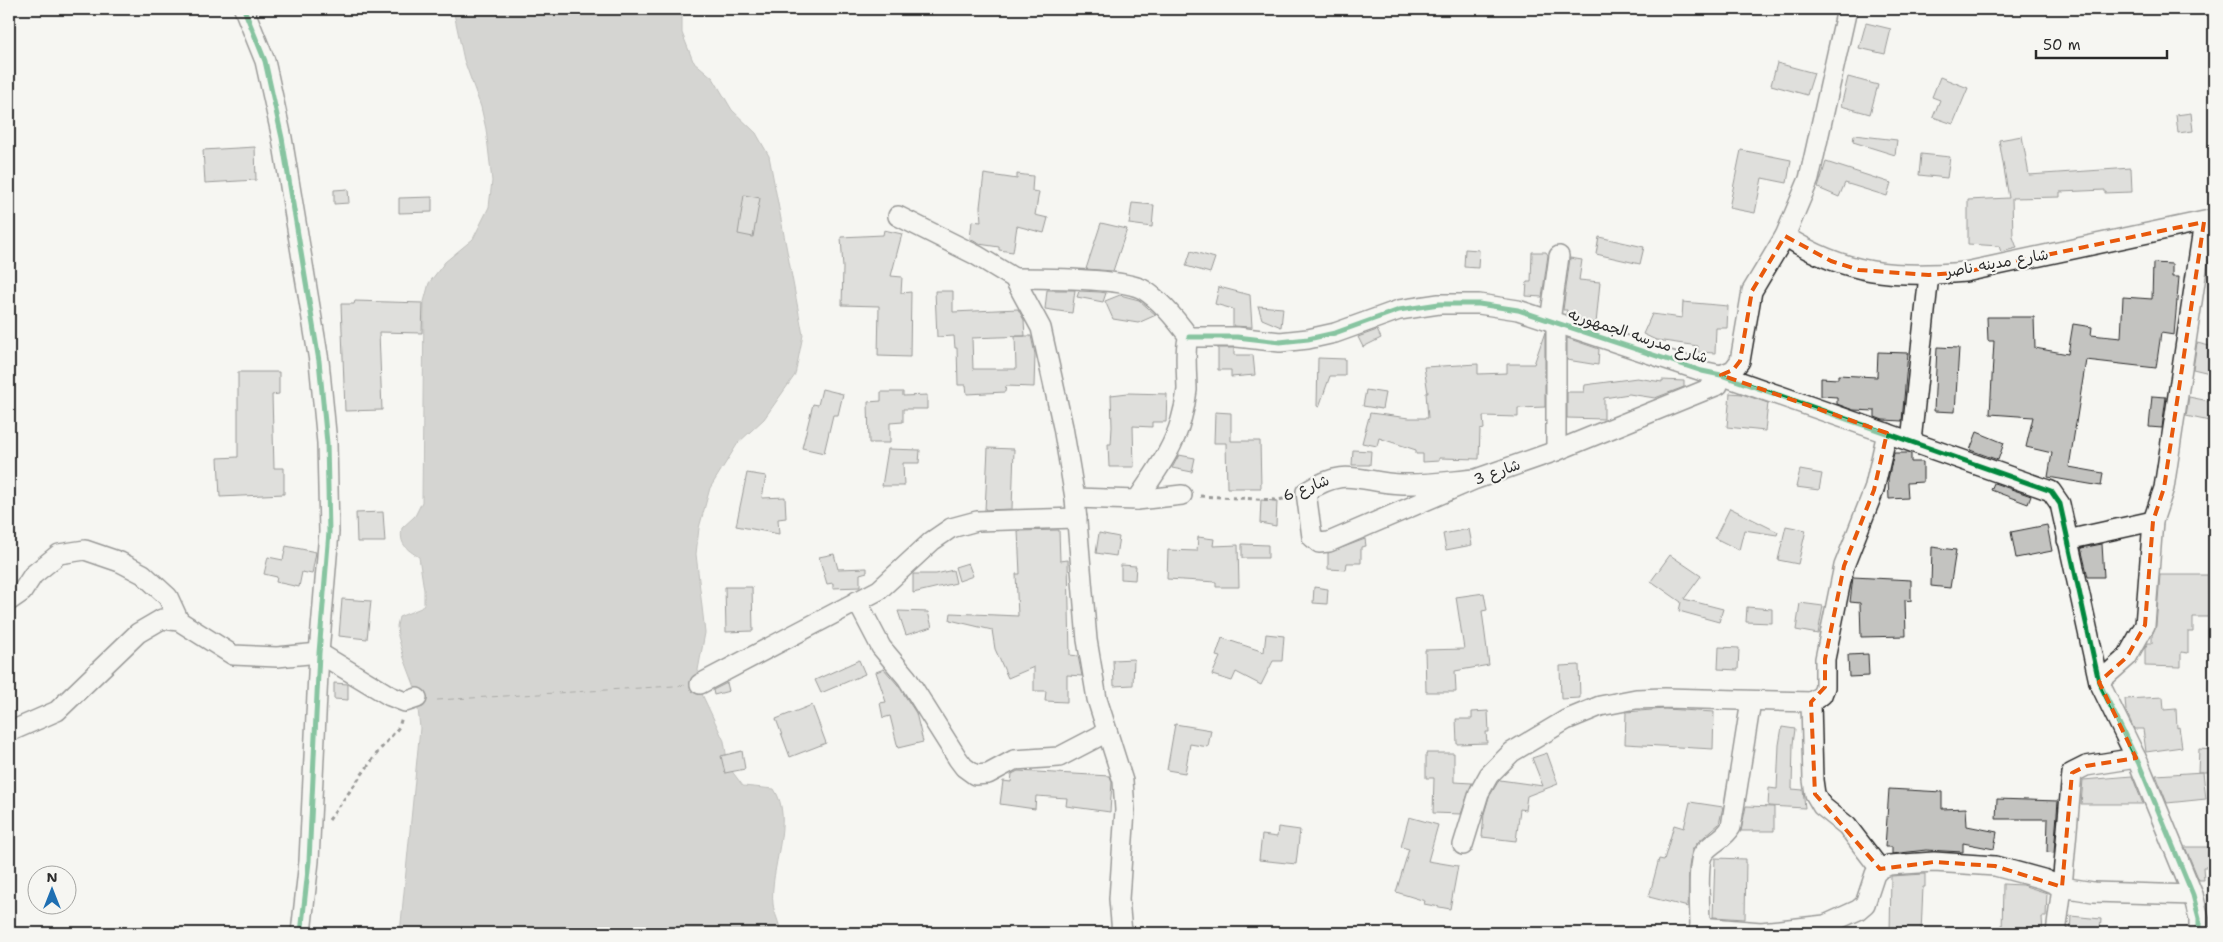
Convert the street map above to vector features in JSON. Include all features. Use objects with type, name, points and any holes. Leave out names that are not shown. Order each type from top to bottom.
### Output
[{"type":"street","points":[[244,9],[265,60],[280,128],[319,362],[327,443],[329,532],[319,653],[310,841],[300,933]]},
{"type":"street","points":[[1721,375],[1734,370],[1740,361],[1752,291],[1785,236],[1808,179],[1847,9]]},
{"type":"street","points":[[898,216],[976,255],[1014,278],[1042,328],[1076,498],[1087,640],[1097,699],[1124,781],[1125,810],[1119,899],[1122,933]]},
{"type":"street","points":[[2098,682],[2127,657],[2145,625],[2153,521],[2164,488],[2209,221]]},
{"type":"street","name":"شارع مدينه ناصر","points":[[1785,236],[1805,249],[1831,261],[1859,270],[1888,274],[1929,275],[1965,272],[2209,221]]},
{"type":"street","points":[[1556,451],[1553,322],[1559,256]]},
{"type":"street","points":[[1912,442],[1929,275]]},
{"type":"street","points":[[1014,278],[1091,281],[1143,289],[1174,316],[1189,337],[1185,342],[1188,363],[1187,392],[1181,421],[1169,452],[1137,500]]},
{"type":"street","name":"شارع مدرسه الجمهوريه","points":[[1189,337],[1237,337],[1280,342],[1308,339],[1335,333],[1399,310],[1439,304],[1479,304],[1518,310],[1702,371],[1721,375],[2046,489],[2055,495],[2060,504],[2067,540]]},
{"type":"street","name":"شارع 3","points":[[1306,492],[1312,537],[1314,541],[1323,543],[1476,479],[1556,451],[1718,384],[1721,375]]},
{"type":"street","points":[[1463,844],[1479,794],[1489,775],[1512,752],[1566,720],[1600,706],[1636,699],[1812,702],[1822,694],[1825,687],[1825,659],[1844,566],[1874,490],[1887,433]]},
{"type":"street","name":"شارع 6","points":[[1306,492],[1319,483],[1335,477],[1351,476],[1402,484],[1476,479]]},
{"type":"street","points":[[1076,498],[1137,500],[1182,495]]},
{"type":"street","points":[[700,684],[879,590],[942,532],[962,523],[1077,518]]},
{"type":"street","points":[[2153,521],[2067,540],[2098,682],[2136,758],[2193,895],[2199,918],[2199,933]]},
{"type":"street","points":[[9,601],[22,592],[34,575],[59,554],[85,550],[120,562],[143,574],[168,597],[179,621]]},
{"type":"street","points":[[857,601],[881,647],[907,678],[964,768],[975,775],[988,774],[1014,760],[1059,757],[1107,732]]},
{"type":"street","points":[[9,732],[57,712],[138,633],[162,619],[179,621],[233,655],[277,657],[319,653],[390,696],[411,700]]},
{"type":"street","points":[[1751,701],[1730,827],[1722,839],[1707,849],[1700,862],[1699,930],[1761,932],[1825,925],[1858,910],[1865,904],[1875,874],[1880,869],[1890,865],[1934,862],[1995,866],[2043,879],[2062,887],[2093,892],[2193,895]]},
{"type":"street","points":[[1812,702],[1812,773],[1816,794],[1822,806],[1847,826],[1880,869]]},
{"type":"street","points":[[2056,933],[2072,773],[2086,766],[2136,758]]},
{"type":"path","points":[[310,841],[338,811],[378,752],[399,727],[411,700]]},
{"type":"highlighted area","points":[[2204,222],[2164,488],[2153,521],[2145,625],[2127,657],[2099,682],[2136,758],[2086,766],[2072,773],[2062,887],[1995,866],[1934,862],[1880,869],[1815,794],[1811,702],[1825,687],[1825,659],[1844,566],[1874,490],[1887,433],[1721,375],[1733,370],[1740,361],[1752,291],[1785,236],[1831,261],[1859,270],[1929,275],[1965,272]]},
{"type":"shaded area","points":[[453,9],[682,9],[682,33],[693,61],[713,78],[732,110],[756,133],[769,156],[803,335],[795,375],[764,419],[738,443],[710,488],[699,528],[696,554],[705,633],[698,670],[701,692],[724,741],[728,766],[743,786],[774,789],[780,801],[782,830],[774,876],[773,904],[780,933],[400,933],[420,728],[416,690],[404,658],[397,626],[399,617],[421,608],[424,604],[419,557],[404,546],[401,534],[402,528],[415,516],[422,502],[424,302],[429,283],[445,262],[473,239],[489,207],[492,181],[486,129],[481,107],[464,60]]},
{"type":"building","points":[[1866,23],[1891,29],[1885,54],[1859,48]]},
{"type":"building","points":[[1777,63],[1814,73],[1807,95],[1771,85]]},
{"type":"building","points":[[1848,77],[1878,85],[1870,114],[1841,106]]},
{"type":"building","points":[[1940,77],[1968,88],[1953,124],[1933,117],[1940,100],[1932,97]]},
{"type":"building","points":[[2191,113],[2193,131],[2178,133],[2176,115]]},
{"type":"building","points":[[1854,135],[1897,140],[1895,155],[1853,142]]},
{"type":"building","points":[[2022,136],[2029,175],[2131,168],[2132,192],[2105,193],[2105,190],[2060,192],[2060,197],[2012,198],[2013,237],[2017,248],[2001,252],[1999,246],[1968,244],[1968,200],[2009,198],[1999,140]]},
{"type":"building","points":[[255,147],[256,180],[205,183],[203,150]]},
{"type":"building","points":[[1741,150],[1791,160],[1787,183],[1762,178],[1755,213],[1729,208]]},
{"type":"building","points":[[1921,154],[1950,157],[1947,178],[1919,175]]},
{"type":"building","points":[[1826,162],[1891,183],[1887,196],[1845,183],[1839,197],[1818,188]]},
{"type":"building","points":[[984,174],[1017,179],[1017,174],[1033,176],[1032,191],[1039,192],[1035,215],[1048,218],[1044,233],[1017,226],[1013,252],[999,250],[999,247],[979,244],[970,239],[972,221],[981,222],[980,207]]},
{"type":"building","points":[[348,189],[349,203],[334,204],[334,190]]},
{"type":"building","points":[[744,195],[760,198],[753,237],[738,234]]},
{"type":"building","points":[[432,197],[432,212],[399,213],[399,198]]},
{"type":"building","points":[[1132,203],[1154,205],[1152,227],[1129,224]]},
{"type":"building","points":[[1101,223],[1127,229],[1113,271],[1086,269]]},
{"type":"building","points":[[884,230],[902,234],[891,276],[902,277],[901,293],[911,292],[910,357],[878,356],[879,306],[842,305],[843,268],[841,237],[883,235]]},
{"type":"building","points":[[1599,237],[1644,247],[1640,264],[1596,254]]},
{"type":"building","points":[[1465,249],[1479,250],[1478,268],[1464,267]]},
{"type":"building","points":[[1191,251],[1215,258],[1210,273],[1186,266]]},
{"type":"building","points":[[1532,252],[1546,252],[1548,255],[1542,297],[1526,296],[1527,282],[1531,282]]},
{"type":"building","points":[[1570,258],[1582,260],[1579,280],[1600,282],[1596,324],[1566,314],[1567,310],[1563,310]]},
{"type":"building","points":[[2153,263],[2172,264],[2172,277],[2179,277],[2174,335],[2161,333],[2156,368],[2086,360],[2069,467],[2103,473],[2101,486],[2048,477],[2052,453],[2026,447],[2033,417],[1990,414],[1994,341],[1988,341],[1987,317],[2034,317],[2035,348],[2068,354],[2073,324],[2092,327],[2091,335],[2121,338],[2123,297],[2152,299]]},
{"type":"building","points":[[1219,287],[1250,295],[1252,327],[1233,326],[1233,309],[1215,304]]},
{"type":"building","points":[[1047,290],[1075,290],[1072,313],[1045,309]]},
{"type":"building","points":[[935,291],[953,291],[953,312],[1018,309],[1024,320],[1025,336],[1031,336],[1035,354],[1034,387],[1006,386],[1005,392],[967,394],[966,385],[958,385],[957,348],[955,348],[954,336],[937,337]],"holes":[[[1015,336],[1016,369],[973,369],[972,338]]]},
{"type":"building","points":[[1079,291],[1106,293],[1103,302],[1077,297]]},
{"type":"building","points":[[1120,295],[1139,300],[1156,315],[1138,323],[1113,319],[1105,301]]},
{"type":"building","points":[[355,301],[423,303],[422,333],[379,332],[382,410],[345,411],[341,304],[354,304]]},
{"type":"building","points":[[1683,302],[1728,306],[1727,328],[1716,328],[1715,353],[1698,352],[1698,346],[1656,340],[1643,334],[1652,314],[1682,318]]},
{"type":"building","points":[[1258,306],[1283,308],[1281,327],[1262,319]]},
{"type":"building","points":[[1377,330],[1381,338],[1363,347],[1358,337]]},
{"type":"building","points":[[1545,332],[1545,407],[1518,408],[1518,417],[1483,416],[1484,429],[1480,430],[1479,459],[1439,458],[1439,461],[1423,462],[1423,454],[1416,454],[1416,450],[1379,438],[1377,446],[1362,443],[1370,413],[1409,418],[1428,418],[1426,393],[1428,393],[1424,367],[1478,364],[1478,374],[1507,373],[1507,364],[1534,364]]},
{"type":"building","points":[[1567,338],[1599,349],[1598,365],[1567,360]]},
{"type":"building","points":[[2197,343],[2214,347],[2214,374],[2193,369]]},
{"type":"building","points":[[1937,347],[1959,348],[1955,412],[1934,411]]},
{"type":"building","points":[[1218,348],[1234,348],[1234,355],[1253,355],[1255,375],[1231,377],[1231,370],[1218,370]]},
{"type":"building","points":[[1878,352],[1908,353],[1902,421],[1883,420],[1875,417],[1875,411],[1853,410],[1837,404],[1837,397],[1821,396],[1821,378],[1838,379],[1838,375],[1877,377]]},
{"type":"building","points":[[1318,358],[1345,359],[1345,376],[1330,376],[1319,407],[1317,406]]},
{"type":"building","points":[[238,372],[279,372],[279,394],[272,395],[274,468],[284,468],[284,494],[220,497],[218,458],[238,457]]},
{"type":"building","points":[[1637,378],[1662,382],[1662,380],[1684,381],[1684,387],[1655,398],[1629,394],[1604,398],[1604,419],[1567,418],[1567,392],[1584,392],[1585,385]]},
{"type":"building","points":[[822,389],[843,394],[838,415],[833,415],[824,453],[802,448],[813,404],[818,405]]},
{"type":"building","points":[[1366,390],[1385,393],[1382,409],[1363,406]]},
{"type":"building","points":[[881,392],[903,392],[903,396],[927,395],[927,409],[903,409],[903,422],[890,423],[890,443],[869,443],[868,402],[881,401]]},
{"type":"building","points":[[1128,393],[1167,394],[1166,422],[1152,422],[1152,427],[1133,426],[1134,467],[1109,467],[1108,444],[1111,444],[1112,427],[1111,395]]},
{"type":"building","points":[[1730,393],[1742,394],[1768,403],[1765,431],[1727,427]]},
{"type":"building","points":[[2152,396],[2166,397],[2162,428],[2149,427]]},
{"type":"building","points":[[2189,397],[2214,402],[2214,422],[2186,416]]},
{"type":"building","points":[[1215,412],[1231,413],[1231,441],[1260,441],[1261,488],[1227,488],[1226,443],[1214,443]]},
{"type":"building","points":[[1977,432],[2004,443],[1998,460],[1970,450]]},
{"type":"building","points":[[988,448],[1014,449],[1012,509],[985,510]]},
{"type":"building","points":[[888,449],[920,450],[919,463],[903,463],[904,486],[882,486]]},
{"type":"building","points":[[1353,450],[1371,451],[1370,465],[1352,465]]},
{"type":"building","points":[[1894,453],[1908,453],[1911,454],[1911,462],[1923,462],[1923,482],[1907,483],[1908,498],[1889,499],[1888,479]]},
{"type":"building","points":[[1179,455],[1195,458],[1192,472],[1172,468]]},
{"type":"building","points":[[1800,470],[1822,474],[1819,490],[1796,487]]},
{"type":"building","points":[[747,473],[766,476],[762,498],[785,497],[786,518],[778,519],[779,534],[736,526]]},
{"type":"building","points":[[1994,483],[2031,496],[2028,504],[1991,490]]},
{"type":"building","points":[[1261,500],[1277,501],[1276,526],[1260,523]]},
{"type":"building","points":[[1730,508],[1778,532],[1777,535],[1744,530],[1739,550],[1715,538]]},
{"type":"building","points":[[383,512],[385,542],[357,542],[356,513]]},
{"type":"building","points":[[2047,525],[2052,551],[2016,558],[2011,532]]},
{"type":"building","points":[[1786,526],[1806,530],[1798,564],[1778,560]]},
{"type":"building","points":[[1469,529],[1472,545],[1446,550],[1443,534]]},
{"type":"building","points":[[1059,530],[1060,561],[1068,560],[1070,655],[1078,656],[1082,676],[1067,675],[1067,702],[1045,701],[1046,691],[1034,691],[1034,667],[1008,678],[995,649],[992,630],[950,620],[951,613],[1018,616],[1016,574],[1020,574],[1018,531]]},
{"type":"building","points":[[1099,533],[1119,537],[1116,556],[1096,553]]},
{"type":"building","points":[[1198,537],[1214,539],[1213,546],[1238,545],[1239,587],[1216,587],[1216,582],[1167,579],[1168,550],[1197,551]]},
{"type":"building","points":[[1365,539],[1366,546],[1361,547],[1361,563],[1347,563],[1346,570],[1328,569],[1328,553]]},
{"type":"building","points":[[1242,544],[1268,545],[1268,558],[1242,558]]},
{"type":"building","points":[[2102,544],[2104,577],[2088,577],[2081,548]]},
{"type":"building","points":[[286,546],[316,552],[312,574],[302,572],[299,587],[276,582],[277,577],[264,574],[268,557],[283,560]]},
{"type":"building","points":[[1932,547],[1956,550],[1950,588],[1931,586]]},
{"type":"building","points":[[834,554],[838,569],[867,568],[867,572],[860,574],[860,587],[833,588],[833,583],[827,584],[819,557]]},
{"type":"building","points":[[1670,555],[1701,576],[1684,599],[1723,609],[1719,622],[1679,611],[1681,602],[1651,581]]},
{"type":"building","points":[[968,563],[973,576],[959,581],[955,567]]},
{"type":"building","points":[[1121,565],[1136,566],[1135,580],[1121,579]]},
{"type":"building","points":[[953,570],[956,583],[913,593],[913,574],[936,574]]},
{"type":"building","points":[[2160,575],[2208,575],[2209,617],[2193,617],[2193,632],[2188,632],[2188,653],[2181,652],[2181,667],[2145,666],[2145,648],[2148,643],[2152,643],[2152,635],[2156,626]]},
{"type":"building","points":[[1853,577],[1911,580],[1911,601],[1905,600],[1906,636],[1861,637],[1860,603],[1850,602]]},
{"type":"building","points":[[725,587],[752,587],[753,631],[726,632]]},
{"type":"building","points":[[1314,587],[1328,589],[1327,604],[1313,603]]},
{"type":"building","points":[[1484,593],[1487,610],[1482,611],[1489,665],[1455,671],[1456,692],[1426,692],[1425,650],[1464,649],[1456,597]]},
{"type":"building","points":[[342,599],[371,601],[367,639],[339,636]]},
{"type":"building","points":[[1800,603],[1823,606],[1818,634],[1796,630]]},
{"type":"building","points":[[1747,607],[1772,609],[1772,623],[1746,622]]},
{"type":"building","points":[[898,611],[928,612],[932,627],[906,635]]},
{"type":"building","points":[[1266,634],[1284,636],[1282,661],[1273,661],[1261,685],[1236,672],[1232,681],[1212,675],[1220,657],[1216,656],[1222,638],[1264,652]]},
{"type":"building","points":[[1719,647],[1739,648],[1738,670],[1718,669]]},
{"type":"building","points":[[1868,654],[1869,676],[1849,677],[1848,655]]},
{"type":"building","points":[[1134,659],[1133,685],[1114,686],[1113,660]]},
{"type":"building","points":[[859,660],[865,674],[821,693],[815,680]]},
{"type":"building","points":[[1579,665],[1580,698],[1561,699],[1560,666]]},
{"type":"building","points":[[884,669],[898,685],[916,713],[923,742],[898,748],[890,716],[883,718],[880,703],[886,702],[876,672]]},
{"type":"building","points":[[334,683],[348,684],[348,700],[334,699]]},
{"type":"building","points":[[727,683],[729,691],[714,695],[713,690]]},
{"type":"building","points":[[2163,697],[2164,710],[2176,709],[2177,728],[2179,727],[2182,747],[2146,752],[2143,729],[2134,729],[2126,711],[2125,699]]},
{"type":"building","points":[[812,705],[826,743],[790,757],[776,719]]},
{"type":"building","points":[[1665,709],[1714,712],[1713,749],[1625,744],[1626,712]]},
{"type":"building","points":[[1488,711],[1489,732],[1486,732],[1487,743],[1457,744],[1456,719],[1472,719],[1472,712]]},
{"type":"building","points":[[1175,724],[1211,730],[1208,747],[1190,744],[1185,773],[1167,770]]},
{"type":"building","points":[[1782,727],[1795,729],[1792,789],[1803,790],[1805,808],[1768,806],[1769,788],[1777,789],[1779,745]]},
{"type":"building","points":[[2199,749],[2214,750],[2214,772],[2198,772]]},
{"type":"building","points":[[742,751],[745,769],[725,773],[721,756]]},
{"type":"building","points":[[1426,753],[1454,753],[1454,782],[1472,783],[1461,814],[1433,813],[1434,778],[1426,778]]},
{"type":"building","points":[[1547,753],[1558,784],[1527,796],[1525,810],[1520,809],[1516,841],[1482,837],[1484,814],[1489,797],[1498,782],[1500,780],[1543,786],[1532,758]]},
{"type":"building","points":[[1018,771],[1110,776],[1112,782],[1110,812],[1066,806],[1067,798],[1036,796],[1035,809],[1000,804],[1003,781],[1011,782],[1012,774]]},
{"type":"building","points":[[2203,772],[2206,799],[2167,803],[2156,775]]},
{"type":"building","points":[[2132,776],[2143,804],[2081,804],[2083,780]]},
{"type":"building","points":[[1889,789],[1942,792],[1942,809],[1966,808],[1967,826],[1997,832],[1994,849],[1963,843],[1963,852],[1926,850],[1892,854],[1892,847],[1885,847]]},
{"type":"building","points":[[1997,799],[2058,801],[2054,853],[2047,852],[2048,819],[1996,819]]},
{"type":"building","points":[[1690,802],[1723,807],[1719,824],[1698,842],[1692,850],[1689,867],[1688,907],[1649,897],[1659,859],[1664,860],[1674,825],[1684,828]]},
{"type":"building","points":[[1746,806],[1774,807],[1774,831],[1741,831]]},
{"type":"building","points":[[1409,817],[1438,825],[1428,861],[1458,866],[1450,909],[1424,904],[1425,901],[1396,892],[1409,849],[1401,847]]},
{"type":"building","points":[[1278,827],[1300,830],[1296,864],[1259,860],[1262,835],[1277,837]]},
{"type":"building","points":[[2185,847],[2214,847],[2214,867],[2203,867],[2204,880],[2199,880]]},
{"type":"building","points":[[1715,858],[1746,859],[1745,919],[1713,917]]},
{"type":"building","points":[[1925,874],[1921,933],[1890,933],[1891,876]]},
{"type":"building","points":[[2003,884],[2022,885],[2047,893],[2046,917],[2042,917],[2043,933],[2002,933]]},
{"type":"building","points":[[2071,916],[2101,919],[2100,933],[2070,933]]},
{"type":"ferry route","points":[[437,700],[691,685]]},
{"type":"cycle path","points":[[244,9],[265,61],[282,138],[319,361],[327,443],[329,532],[319,653],[309,861],[301,933]]},
{"type":"cycle path","points":[[1189,337],[1237,337],[1280,342],[1308,339],[1335,333],[1399,310],[1439,304],[1479,304],[1518,310],[1702,371],[1721,375],[2051,491],[2060,504],[2099,682],[2139,764],[2193,895],[2199,918],[2199,933]]}]
